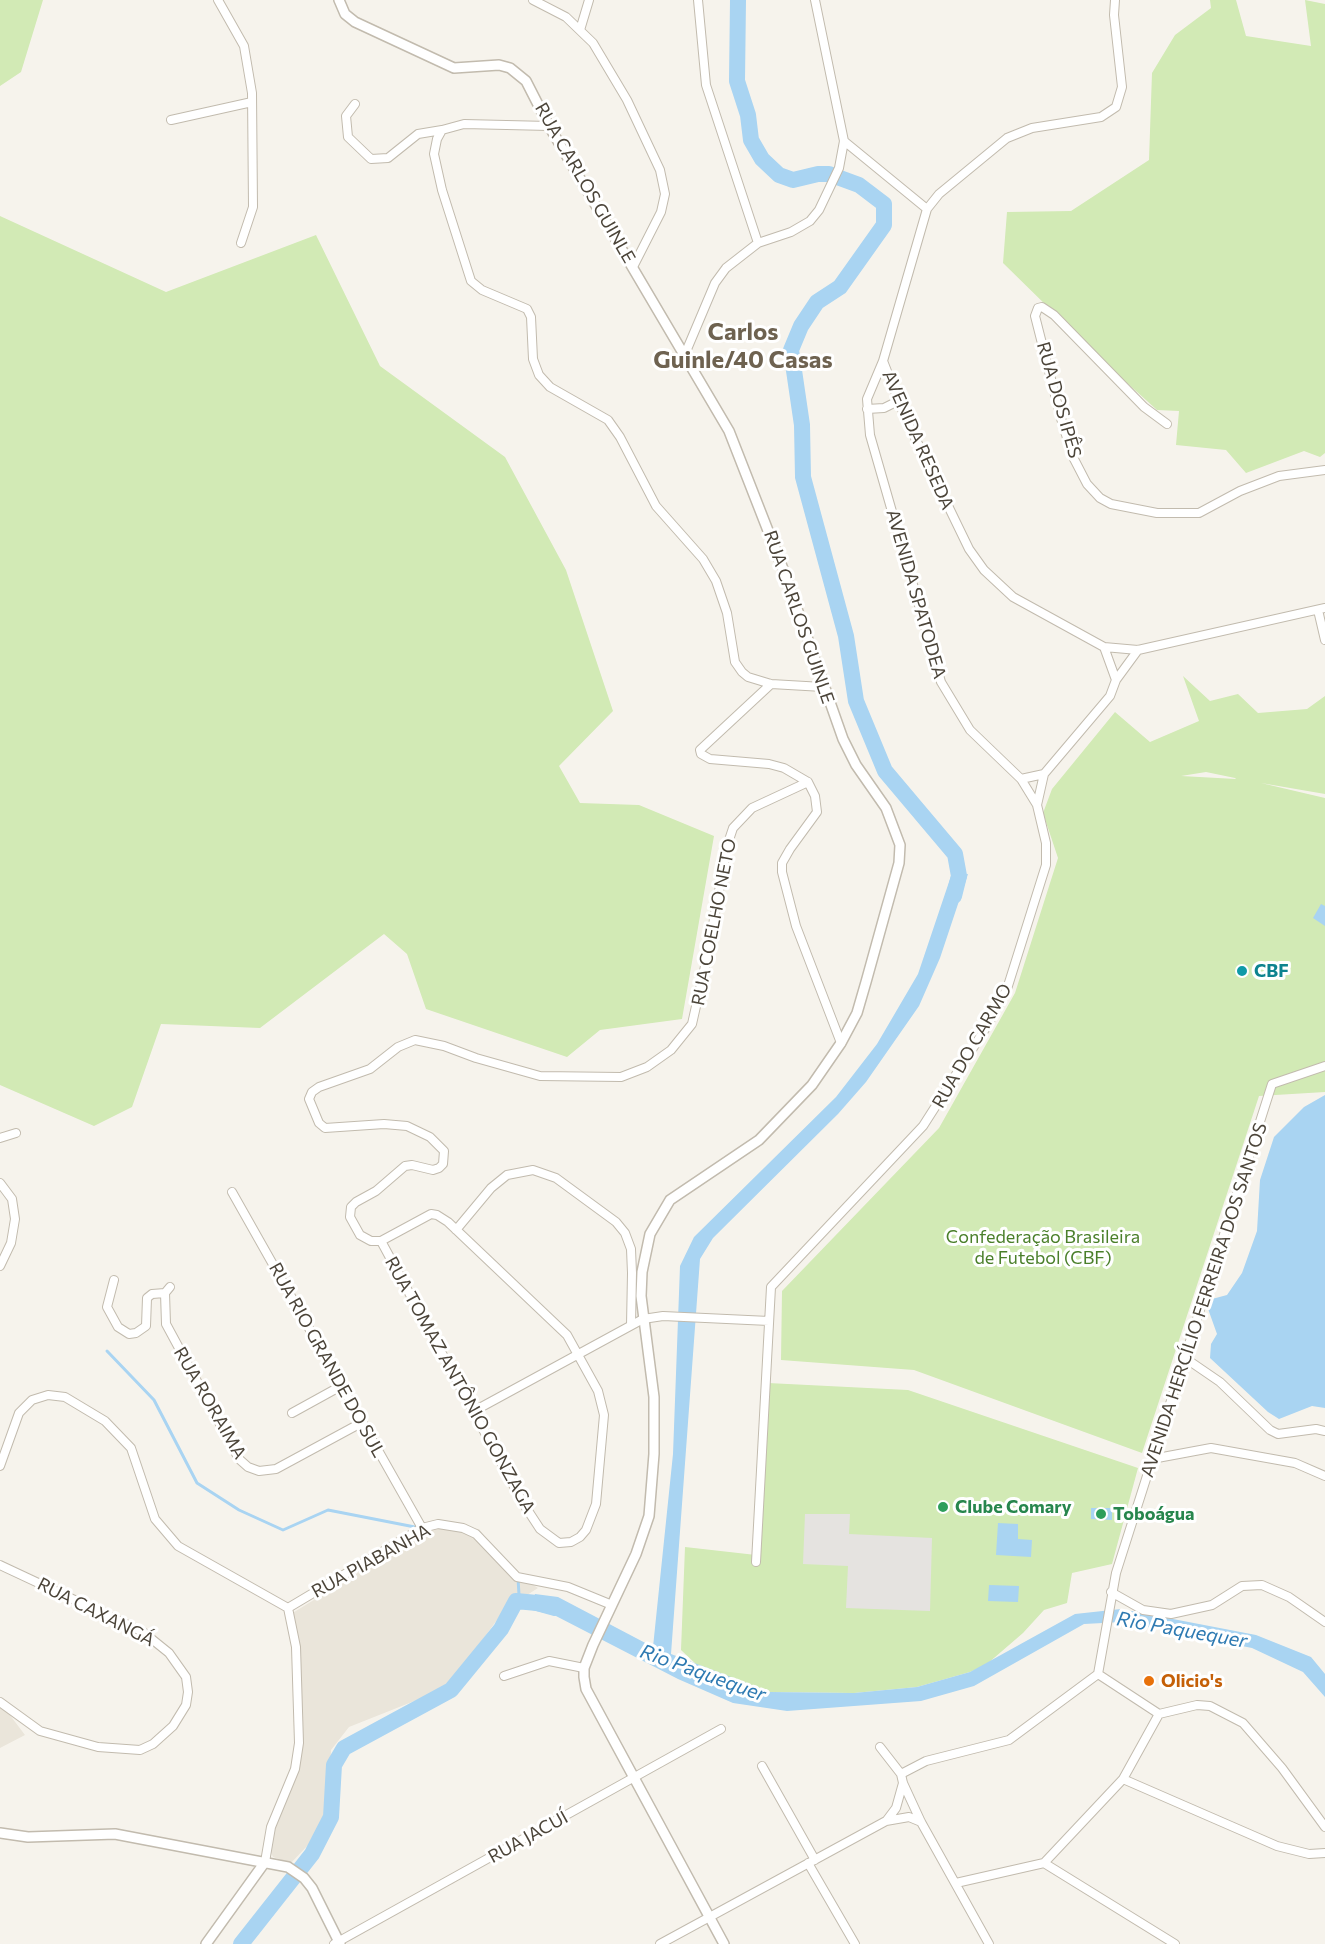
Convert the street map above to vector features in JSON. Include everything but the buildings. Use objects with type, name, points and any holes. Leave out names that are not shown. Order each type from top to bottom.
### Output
[{"type":"street","points":[[218,0],[248,58],[252,102],[253,207],[240,243]]},
{"type":"street","name":"RUA CARLOS GUINLE","points":[[339,0],[345,14],[355,22],[454,68],[499,65],[510,68],[526,81],[549,126],[634,266],[729,431],[783,569],[843,739],[856,765],[886,808],[900,845],[897,871],[863,992],[841,1044],[812,1085],[759,1140],[732,1161],[675,1196],[663,1210],[650,1234],[641,1282],[643,1319],[654,1397],[652,1488],[643,1535],[584,1668]]},
{"type":"street","points":[[533,0],[550,8],[580,30],[606,62],[660,170],[663,185],[661,212],[634,266]]},
{"type":"street","points":[[580,30],[589,0]]},
{"type":"street","points":[[699,0],[706,85],[758,243]]},
{"type":"street","points":[[685,354],[715,283],[736,258],[758,243],[801,227],[819,210],[839,168],[844,141],[815,0]]},
{"type":"street","name":"AVENIDA RESEDA","points":[[1115,0],[1114,15],[1122,87],[1116,107],[1101,117],[1032,128],[1007,138],[939,194],[927,209],[883,362],[898,401],[969,549],[984,570],[1013,597],[1104,647],[1138,650],[1321,609]]},
{"type":"street","points":[[171,120],[252,102]]},
{"type":"street","points":[[355,104],[346,116],[348,137],[371,159],[388,158],[418,134],[465,124],[549,126]]},
{"type":"street","points":[[442,130],[434,154],[458,248],[471,280],[482,290],[527,309],[531,317],[533,358],[539,375],[550,387],[608,420],[620,437],[656,506],[703,559],[716,581],[727,613],[735,662],[748,677],[771,684],[823,687]]},
{"type":"street","points":[[844,141],[927,209]]},
{"type":"street","name":"RUA DOS IPÊS","points":[[1167,424],[1144,407],[1054,315],[1045,309],[1038,308],[1035,316],[1073,457],[1087,484],[1100,498],[1111,504],[1157,513],[1198,513],[1240,491],[1279,476],[1325,470]]},
{"type":"street","name":"AVENIDA SPATODEA","points":[[883,362],[867,399],[870,435],[941,682],[970,730],[1021,779],[1036,805]]},
{"type":"street","points":[[867,409],[884,408],[898,401]]},
{"type":"street","points":[[1321,609],[1325,640]]},
{"type":"street","points":[[1104,647],[1116,680]]},
{"type":"street","name":"RUA DO CARMO","points":[[756,1562],[767,1380],[769,1296],[778,1278],[923,1126],[1001,1000],[1026,933],[1046,865],[1046,843],[1036,805],[1044,774],[1110,696],[1116,680],[1138,650]]},
{"type":"street","points":[[771,684],[703,745],[701,754],[710,759],[769,764],[800,775],[808,782],[815,796],[817,812],[789,849],[782,863],[782,872],[796,926],[841,1044]]},
{"type":"street","points":[[1021,779],[1044,774]]},
{"type":"street","name":"RUA COELHO NETO","points":[[381,1241],[371,1241],[360,1235],[352,1223],[351,1207],[405,1166],[412,1165],[433,1170],[439,1168],[443,1164],[444,1151],[430,1137],[407,1126],[384,1124],[325,1128],[319,1123],[309,1099],[312,1092],[370,1069],[398,1047],[415,1040],[444,1046],[476,1058],[540,1076],[621,1077],[647,1067],[671,1050],[692,1024],[707,962],[727,846],[733,828],[752,808],[808,782]]},
{"type":"street","name":"AVENIDA HERCÍLIO FERREIRA DOS SANTOS","points":[[1098,1674],[1111,1592],[1272,1084],[1325,1066]]},
{"type":"street","points":[[0,1137],[16,1133]]},
{"type":"street","points":[[456,1230],[491,1188],[507,1175],[533,1170],[556,1178],[616,1222],[625,1233],[631,1249],[631,1325]]},
{"type":"street","points":[[0,1183],[12,1199],[15,1219],[11,1242],[0,1266]]},
{"type":"street","name":"RUA RIO GRANDE DO SUL","points":[[232,1192],[361,1423],[423,1528]]},
{"type":"street","name":"RUA TOMAZ ANTÔNIO GONZAGA","points":[[430,1214],[442,1217],[456,1230],[567,1335],[598,1391],[603,1405],[604,1424],[593,1517],[586,1530],[571,1542],[559,1543],[540,1529],[523,1503],[381,1241],[430,1214]]},
{"type":"street","name":"RUA RORAIMA","points":[[114,1280],[107,1307],[118,1327],[129,1334],[136,1334],[146,1326],[147,1298],[152,1294],[168,1290],[166,1323],[239,1459],[248,1467],[259,1472],[276,1469],[361,1423]]},
{"type":"street","points":[[474,1411],[643,1319],[676,1316],[769,1321]]},
{"type":"street","points":[[1185,1358],[1220,1382],[1270,1430],[1278,1434],[1316,1429],[1325,1431]]},
{"type":"street","points":[[292,1413],[341,1386]]},
{"type":"street","points":[[0,1466],[11,1429],[19,1413],[32,1400],[48,1395],[65,1397],[105,1421],[131,1448],[155,1519],[164,1533],[178,1546],[288,1608],[296,1647],[299,1743],[295,1769],[273,1820],[265,1862],[206,1944]]},
{"type":"street","points":[[1152,1460],[1211,1448],[1295,1463],[1325,1476]]},
{"type":"street","name":"RUA PIABANHA","points":[[288,1608],[423,1528],[438,1524],[463,1528],[486,1542],[518,1577],[568,1587],[612,1605]]},
{"type":"street","name":"RUA CAXANGÁ","points":[[0,1565],[143,1632],[169,1653],[186,1677],[188,1692],[186,1705],[174,1725],[153,1744],[140,1750],[98,1747],[40,1731],[0,1702]]},
{"type":"street","points":[[1111,1592],[1143,1610],[1171,1614],[1212,1605],[1242,1586],[1262,1585],[1289,1597],[1325,1622]]},
{"type":"street","points":[[504,1676],[549,1661],[584,1668],[586,1689],[724,1944]]},
{"type":"street","points":[[901,1774],[926,1761],[1009,1740],[1098,1674],[1160,1714],[1197,1705],[1210,1706],[1243,1723],[1282,1768],[1325,1827]]},
{"type":"street","points":[[956,1883],[1044,1863],[1123,1779],[1160,1714]]},
{"type":"street","name":"RUA JACUÍ","points":[[337,1943],[721,1729]]},
{"type":"street","points":[[880,1747],[901,1774],[921,1822],[989,1944]]},
{"type":"street","points":[[762,1766],[855,1944]]},
{"type":"street","points":[[1123,1779],[1277,1846],[1309,1854],[1325,1853]]},
{"type":"street","points":[[886,1821],[896,1808],[903,1783]]},
{"type":"street","points":[[660,1944],[886,1821],[909,1817],[921,1822]]},
{"type":"street","points":[[0,1833],[28,1838],[115,1834],[288,1867],[304,1878],[337,1943]]},
{"type":"street","points":[[1044,1863],[1175,1944]]},
{"type":"shaded area","points":[[805,1514],[850,1514],[849,1534],[932,1538],[930,1611],[846,1608],[848,1566],[803,1564]]},
{"type":"shaded area","points":[[434,1526],[479,1529],[511,1571],[538,1588],[505,1609],[447,1688],[349,1727],[331,1750],[329,1809],[309,1844],[291,1863],[273,1857],[269,1847],[275,1824],[301,1758],[291,1614]]},
{"type":"shaded area","points":[[0,1702],[25,1735],[0,1748]]},
{"type":"green space","points":[[0,0],[43,0],[21,72],[0,86]]},
{"type":"green space","points":[[1210,0],[1236,0],[1246,36],[1311,46],[1305,0],[1325,4],[1325,453],[1320,457],[1304,451],[1246,473],[1226,450],[1176,445],[1179,411],[1157,410],[1106,364],[1003,263],[1007,212],[1071,211],[1149,160],[1152,73],[1175,35],[1211,8]]},
{"type":"green space","points":[[0,216],[166,292],[316,235],[380,366],[505,457],[566,570],[613,711],[559,766],[580,803],[639,805],[714,836],[682,1019],[600,1030],[567,1057],[426,1009],[407,954],[384,934],[260,1028],[161,1024],[132,1107],[94,1126],[0,1085]]},
{"type":"green space","name":"Confederação Brasileira de Futebol (CBF)","points":[[1183,676],[1210,701],[1238,694],[1258,713],[1307,709],[1325,696],[1325,794],[1261,783],[1325,798],[1325,1092],[1259,1096],[1142,1453],[914,1370],[781,1360],[782,1291],[939,1128],[1015,993],[1058,858],[1043,813],[1052,789],[1115,712],[1150,742],[1199,721]],"holes":[[[1206,772],[1236,779],[1181,776]]]},
{"type":"green space","name":"Clube Comary","points":[[768,1383],[908,1390],[1138,1468],[1112,1564],[1072,1573],[1067,1603],[1044,1610],[1023,1633],[987,1664],[970,1672],[917,1687],[854,1693],[770,1692],[698,1666],[681,1650],[685,1547],[756,1555]]},
{"type":"water","points":[[968,874],[940,958],[919,1006],[866,1082],[838,1114],[713,1238],[700,1259],[671,1654],[770,1692],[854,1693],[917,1687],[970,1672],[1075,1614],[1121,1609],[1256,1635],[1311,1657],[1325,1674],[1325,1697],[1303,1672],[1252,1648],[1122,1622],[1084,1624],[974,1686],[921,1701],[787,1711],[733,1703],[678,1679],[554,1615],[532,1610],[535,1594],[558,1597],[653,1647],[673,1454],[680,1266],[694,1237],[836,1097],[877,1044],[918,974],[951,876]]},
{"type":"water","points":[[1321,904],[1325,906],[1325,926],[1313,918]]},
{"type":"water","points":[[1325,1095],[1325,1408],[1312,1406],[1279,1419],[1268,1412],[1210,1358],[1211,1344],[1217,1334],[1207,1306],[1212,1299],[1227,1295],[1242,1273],[1257,1231],[1260,1180],[1274,1137],[1304,1107]]},
{"type":"water","name":"Toboágua","points":[[1091,1508],[1112,1508],[1112,1520],[1091,1519]]},
{"type":"water","points":[[998,1523],[1018,1524],[1018,1539],[1032,1540],[1031,1557],[996,1555]]},
{"type":"water","points":[[989,1585],[1019,1586],[1018,1602],[988,1601]]},
{"type":"waterway","points":[[738,0],[737,81],[748,115],[751,140],[762,159],[779,175],[793,180],[818,174],[829,174],[859,185],[884,204],[884,225],[840,287],[817,302],[801,326],[791,350],[802,425],[803,477],[846,636],[856,701],[885,771],[955,854],[959,876],[954,896]]},
{"type":"waterway","points":[[107,1351],[154,1400],[197,1483],[239,1510],[283,1530],[328,1510],[420,1528]]},
{"type":"waterway","points":[[516,1601],[519,1595],[518,1578]]},
{"type":"waterway","name":"Rio Paquequer","points":[[241,1944],[312,1854],[331,1817],[334,1765],[344,1748],[451,1690],[501,1629],[516,1601],[555,1608]]},
{"type":"place","name":"CBF","points":[[1242,971]]},
{"type":"place","name":"Clube Comary","points":[[943,1507]]},
{"type":"place","name":"Toboágua","points":[[1101,1514]]},
{"type":"place","name":"Olicio's","points":[[1149,1681]]},
{"type":"district","name":"Carlos Guinle/40 Casas","points":[[743,346]]}]
